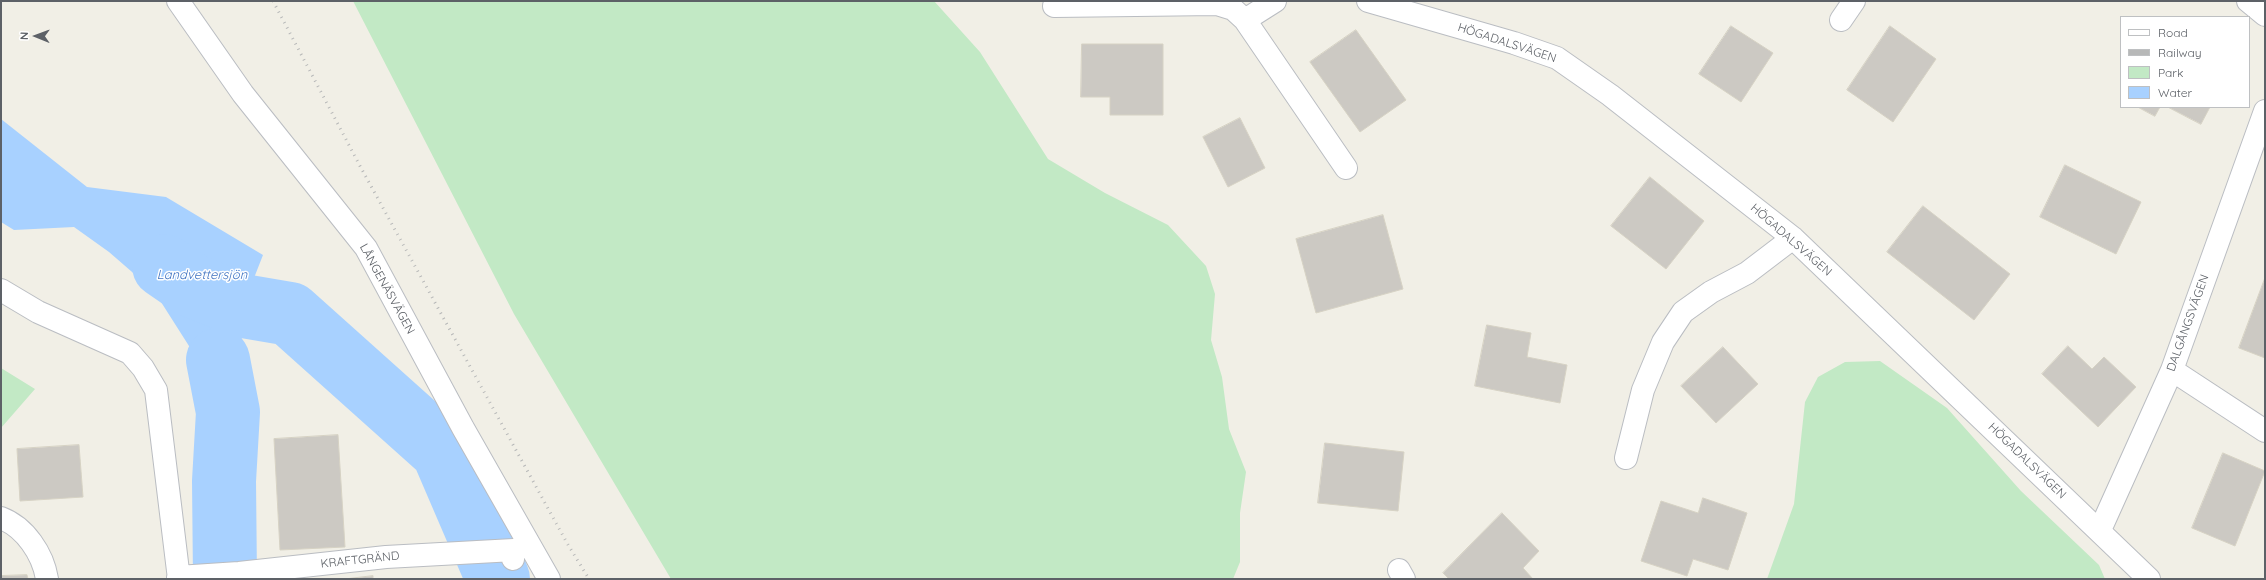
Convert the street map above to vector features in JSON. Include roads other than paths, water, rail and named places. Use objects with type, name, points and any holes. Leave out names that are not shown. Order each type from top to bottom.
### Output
[{"type":"street","name":"LÅNGENÄSVÄGEN","points":[[178,1],[243,94],[366,248],[514,552],[549,579]]},
{"type":"street","points":[[1245,20],[1275,1]]},
{"type":"street","name":"HÖGADALSVÄGEN","points":[[1368,1],[1410,7],[1557,58],[1610,95],[1793,238],[2100,530],[2149,579]]},
{"type":"street","points":[[1841,20],[1854,1]]},
{"type":"street","points":[[2248,1],[2265,15]]},
{"type":"street","points":[[1054,6],[1217,4],[1233,9],[1245,20],[1346,168]]},
{"type":"street","name":"DALGÅNGSVÄGEN","points":[[2100,530],[2172,370],[2265,111]]},
{"type":"street","points":[[1626,458],[1643,390],[1663,342],[1683,312],[1712,292],[1747,273],[1793,238]]},
{"type":"street","points":[[1,290],[38,312],[130,353],[143,368],[156,390],[178,578]]},
{"type":"street","points":[[2172,370],[2265,431]]},
{"type":"street","points":[[1,518],[14,523],[33,544],[47,579]]},
{"type":"street","name":"KRAFTGRÄND","points":[[178,578],[206,574],[239,574],[386,557],[467,552],[514,552]]},
{"type":"water","name":"Landvettersjön","points":[[1,119],[87,187],[166,197],[263,255],[243,306],[218,360],[203,368],[154,291],[109,252],[74,227],[14,230],[1,222]]},
{"type":"waterway","points":[[164,266],[193,286],[243,306],[290,314],[443,451],[498,579]]},
{"type":"waterway","points":[[218,360],[228,412],[224,481],[225,579]]},
{"type":"railway","points":[[273,1],[360,166],[567,543],[589,579]]}]
